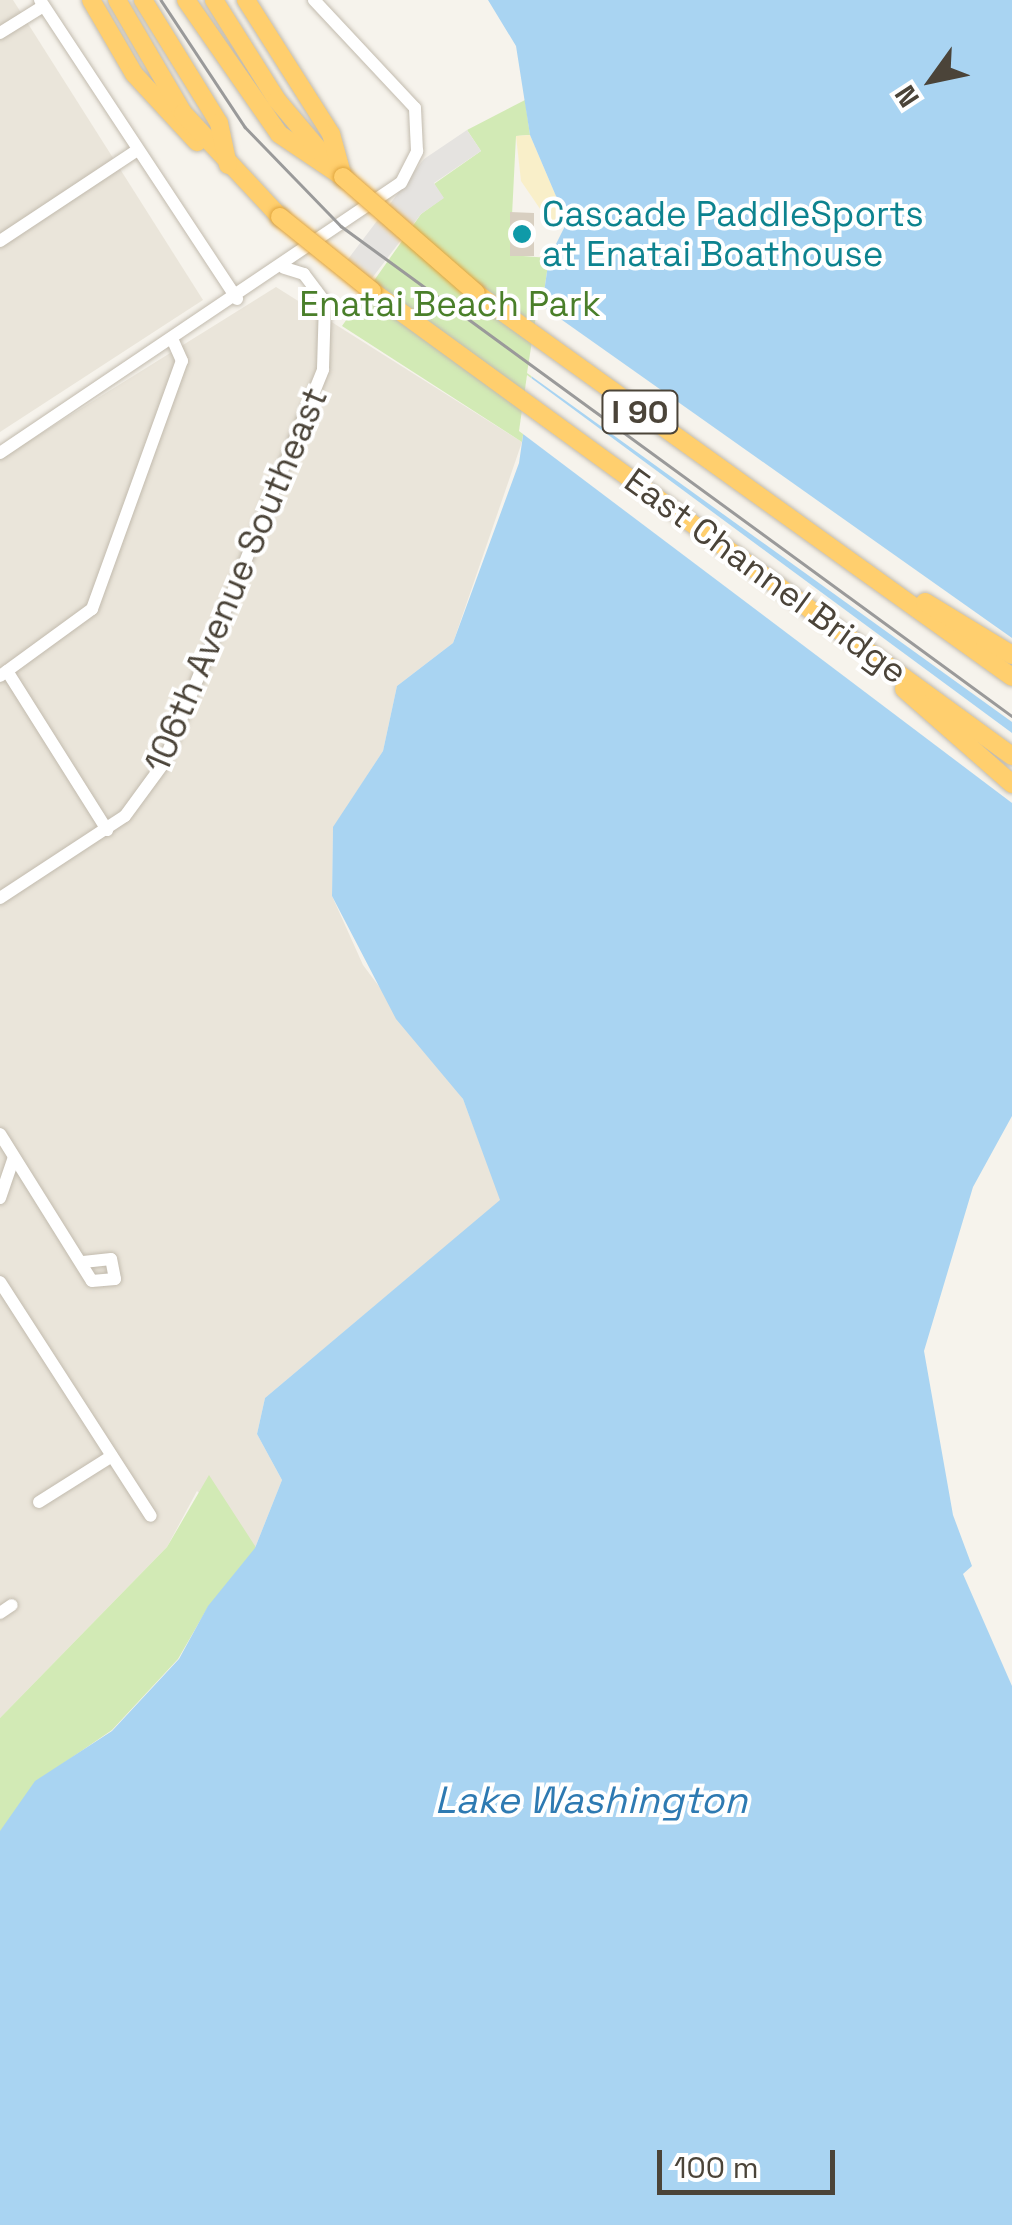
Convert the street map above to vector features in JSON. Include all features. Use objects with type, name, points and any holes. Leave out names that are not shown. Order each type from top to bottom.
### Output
[{"type":"highway","points":[[90,0],[170,122],[228,166]]},
{"type":"highway","name":"I 90","points":[[118,0],[154,71],[228,166]]},
{"type":"highway","points":[[143,0],[218,122],[228,166]]},
{"type":"highway","points":[[186,0],[261,112],[335,167]]},
{"type":"highway","name":"I 90","points":[[214,0],[277,100],[335,167]]},
{"type":"highway","points":[[246,0],[335,167]]},
{"type":"highway","name":"East Channel Bridge","points":[[228,166],[280,217],[1012,756]]},
{"type":"highway","name":"East Channel Bridge","points":[[335,167],[468,286],[1012,677]]},
{"type":"highway","points":[[805,530],[1012,655]]},
{"type":"highway","points":[[836,629],[1012,784]]},
{"type":"street","points":[[0,453],[388,196],[411,168],[419,134],[410,98],[314,0]]},
{"type":"street","points":[[0,34],[41,4],[237,298]]},
{"type":"street","points":[[0,240],[136,151]]},
{"type":"street","name":"106th Avenue Southeast","points":[[0,898],[107,830],[163,764],[324,369],[325,302],[304,274],[284,268]]},
{"type":"street","points":[[107,830],[4,674],[92,609],[182,361],[173,341]]},
{"type":"street","points":[[0,1134],[83,1262]]},
{"type":"street","points":[[0,1198],[14,1157]]},
{"type":"street","points":[[0,1282],[151,1516]]},
{"type":"street","points":[[39,1502],[112,1456]]},
{"type":"shaded area","points":[[0,0],[13,0],[203,300],[0,432]]},
{"type":"shaded area","points":[[467,130],[481,151],[434,183],[444,198],[421,214],[366,286],[342,267],[424,159]]},
{"type":"shaded area","points":[[276,287],[522,442],[453,643],[397,686],[383,751],[333,828],[332,896],[363,965],[463,1099],[501,1200],[265,1398],[257,1434],[282,1480],[255,1548],[197,1491],[167,1547],[0,1718],[0,459]]},
{"type":"green space","name":"Enatai Beach Park","points":[[525,100],[530,135],[516,136],[510,255],[549,258],[522,442],[342,326],[421,214],[443,198],[434,184],[481,151],[467,130]]},
{"type":"green space","points":[[209,1475],[257,1549],[208,1607],[178,1659],[112,1730],[36,1782],[0,1832],[0,1718],[167,1547]]},
{"type":"sand","points":[[530,135],[567,222],[562,225],[549,222],[521,181],[516,136]]},
{"type":"water","name":"Lake Washington","points":[[488,0],[1012,0],[1012,1116],[973,1187],[924,1351],[953,1515],[972,1566],[963,1574],[1012,1686],[1012,2225],[0,2225],[0,1831],[35,1781],[112,1731],[179,1659],[208,1606],[255,1548],[282,1480],[257,1434],[265,1398],[500,1200],[463,1099],[396,1019],[332,896],[333,827],[383,751],[397,686],[453,643],[519,463],[549,258],[567,222],[530,135],[516,46]]},
{"type":"pier","points":[[538,303],[1012,638],[1012,722],[527,373]]},
{"type":"pier","points":[[527,375],[1012,733],[1012,803],[519,431]]},
{"type":"building","name":"Cascade PaddleSports at Enatai Boathouse","points":[[510,212],[534,213],[534,256],[510,256]]},
{"type":"tram line","points":[[161,0],[245,127],[341,226],[1012,716]]},
{"type":"place","name":"Cascade PaddleSports at Enatai Boathouse","points":[[522,234]]}]
